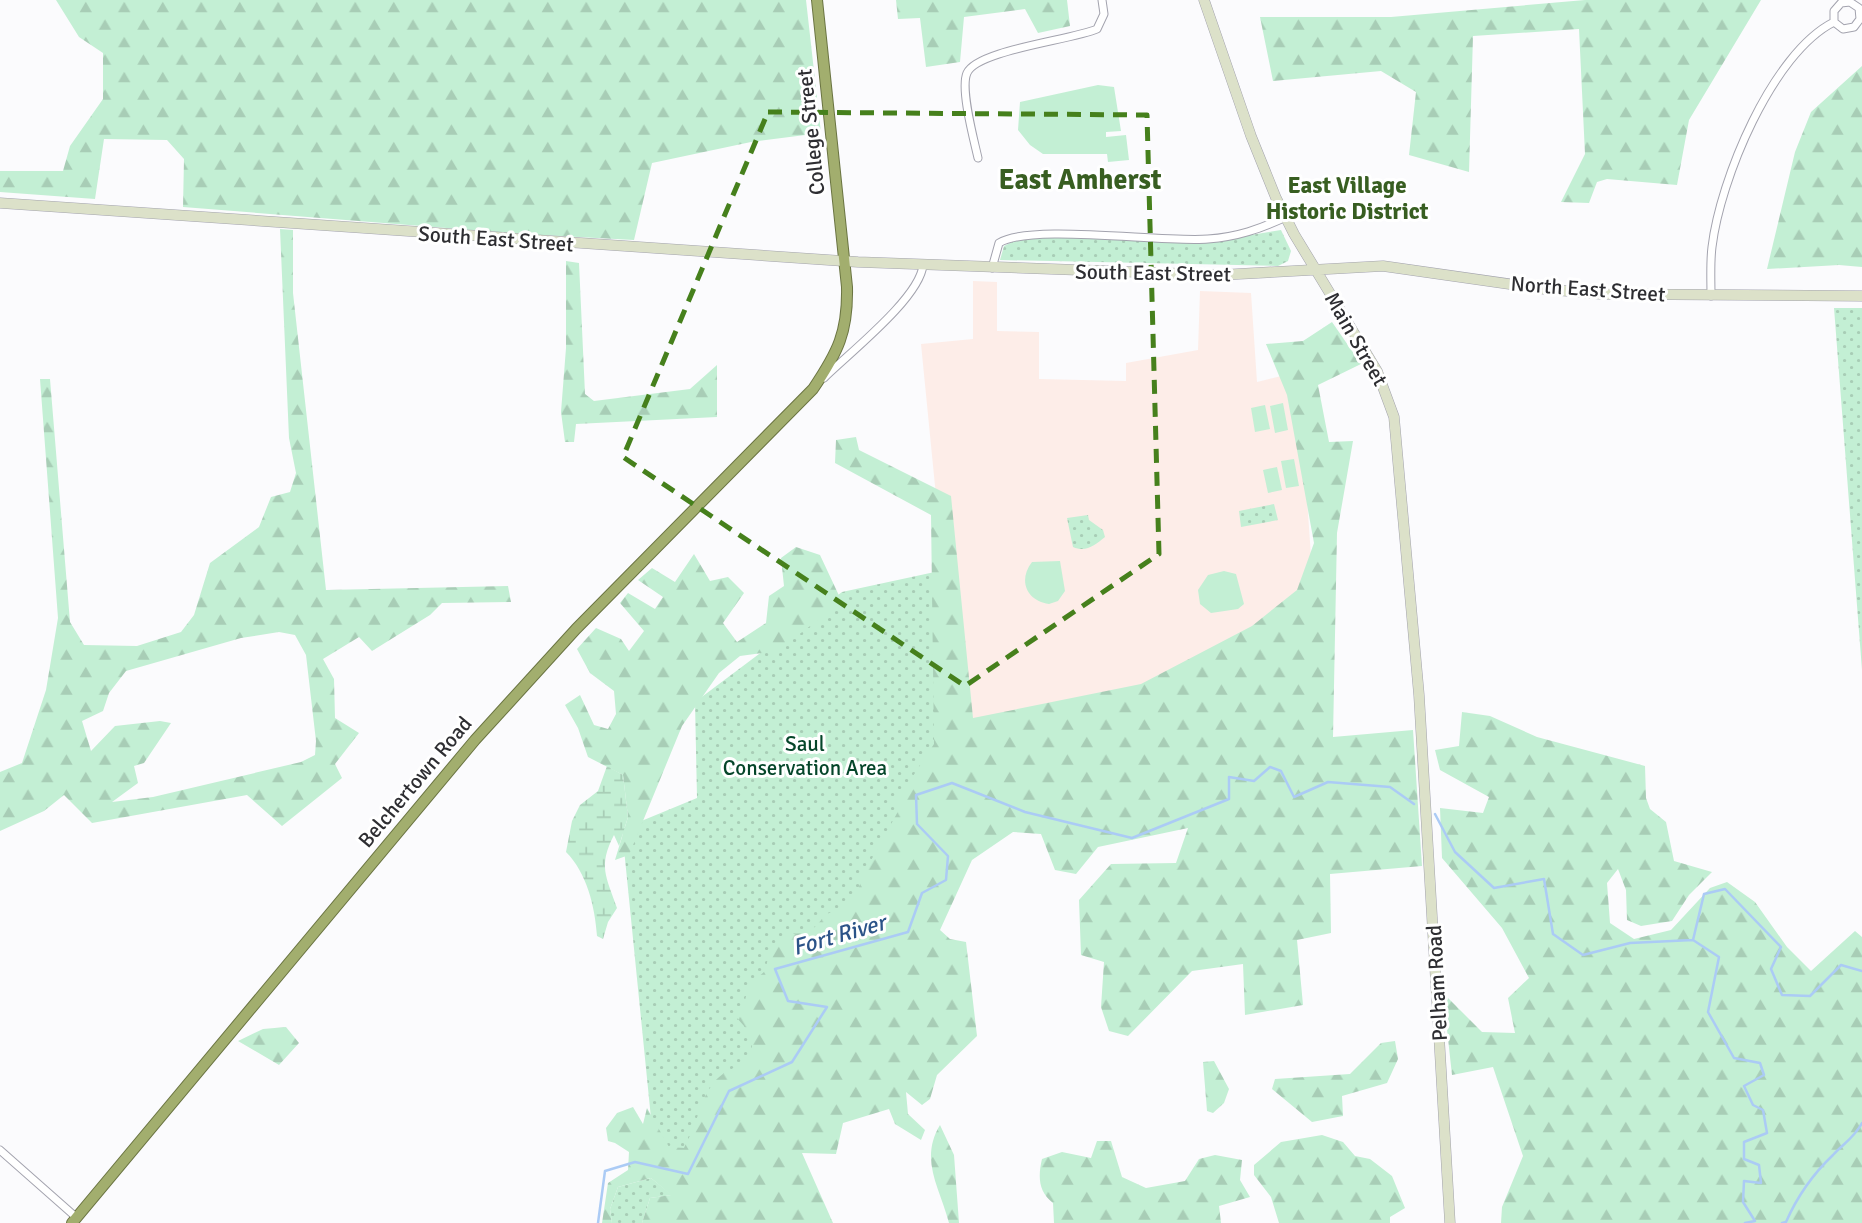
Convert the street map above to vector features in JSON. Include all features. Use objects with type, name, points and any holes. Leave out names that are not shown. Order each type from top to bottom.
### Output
[{"type":"highway","name":"College Street","points":[[817,0],[844,261]]},
{"type":"highway","name":"Belchertown Road","points":[[74,1221],[475,740],[568,638],[813,389],[835,356],[845,331],[848,312],[844,261]]},
{"type":"main road","name":"Main Street","points":[[1204,0],[1251,136],[1286,217],[1377,371],[1394,417],[1422,743]]},
{"type":"main road","name":"South East Street","points":[[0,203],[923,265],[1243,275],[1314,268]]},
{"type":"main road","name":"North East Street","points":[[1314,268],[1384,265],[1544,289],[1601,294],[1862,296]]},
{"type":"main road","name":"Pelham Road","points":[[1422,743],[1450,1223]]},
{"type":"street","points":[[978,158],[965,82],[970,68],[988,58],[1097,29],[1104,14],[1102,0]]},
{"type":"street","points":[[1711,296],[1714,235],[1756,113],[1788,60],[1811,36],[1834,22]]},
{"type":"street","name":"South East Street","points":[[992,268],[999,243],[1009,237],[1045,234],[1207,239],[1251,232],[1286,217]]},
{"type":"street","name":"Belchertown Road","points":[[813,389],[901,302],[920,278],[923,265]]},
{"type":"street","points":[[0,1150],[74,1221]]},
{"type":"highlighted area","points":[[768,112],[1147,115],[1159,554],[965,686],[623,457]]},
{"type":"shaded area","points":[[973,281],[997,282],[997,331],[1039,332],[1039,379],[1126,381],[1126,363],[1198,350],[1200,291],[1251,293],[1257,382],[1298,372],[1324,740],[979,795],[936,496],[921,344],[973,339]]},
{"type":"green space","points":[[56,0],[806,0],[821,133],[751,142],[652,163],[634,240],[522,234],[183,207],[184,159],[167,140],[104,139],[95,199],[0,192],[0,171],[63,171],[70,146],[103,99],[103,53],[79,37]]},
{"type":"green space","points":[[896,0],[1067,0],[1070,26],[1038,33],[1025,9],[964,17],[960,62],[926,67],[920,18],[898,19]]},
{"type":"green space","points":[[1585,0],[1761,0],[1689,120],[1677,185],[1607,179],[1597,182],[1589,203],[1561,202],[1585,154],[1579,29],[1473,36],[1469,172],[1409,155],[1416,92],[1381,71],[1273,81],[1260,17],[1391,17]]},
{"type":"green space","points":[[1862,66],[1862,267],[1839,265],[1767,269],[1795,152],[1811,112]]},
{"type":"green space","points":[[1098,85],[1114,87],[1121,131],[1106,132],[1106,137],[1126,135],[1129,160],[1108,162],[1107,154],[1043,154],[1030,145],[1018,130],[1020,102]]},
{"type":"green space","points":[[280,229],[293,230],[293,293],[326,590],[508,586],[511,602],[442,603],[430,615],[372,651],[359,637],[323,659],[334,679],[335,718],[359,733],[335,764],[342,778],[282,826],[247,795],[92,823],[64,795],[44,811],[0,831],[0,772],[22,763],[46,690],[58,618],[40,379],[50,379],[70,622],[84,645],[137,646],[181,632],[194,615],[210,563],[259,527],[271,497],[290,492],[296,473],[289,438]],"holes":[[[279,632],[295,635],[306,655],[316,741],[315,755],[301,762],[153,797],[112,802],[138,783],[134,766],[144,763],[171,723],[160,721],[115,726],[91,751],[82,721],[103,711],[109,693],[126,671],[241,638]]]},
{"type":"green space","points":[[1281,230],[1291,251],[1288,261],[1278,266],[1000,260],[1004,246],[1022,237],[1214,241]]},
{"type":"green space","points":[[566,261],[579,263],[585,394],[594,401],[690,389],[717,365],[717,417],[576,424],[574,442],[565,442],[561,412],[566,348]]},
{"type":"green space","points":[[1834,308],[1862,308],[1862,670]]},
{"type":"green space","points":[[1332,322],[1361,364],[1318,385],[1329,442],[1353,441],[1337,533],[1333,737],[1413,730],[1422,866],[1330,874],[1331,933],[1297,940],[1303,1005],[1245,1015],[1243,964],[1192,971],[1128,1036],[1109,1031],[1101,1007],[1104,962],[1081,955],[1079,900],[1111,864],[1176,863],[1188,828],[1098,847],[1076,874],[1055,870],[1041,834],[1013,832],[972,860],[940,930],[950,939],[966,942],[977,1036],[937,1075],[930,1099],[922,1105],[906,1092],[908,1114],[925,1130],[921,1140],[895,1124],[889,1109],[843,1123],[836,1154],[802,1153],[833,1223],[642,1223],[650,1198],[671,1195],[651,1178],[618,1187],[610,1209],[612,1223],[602,1223],[608,1183],[628,1170],[629,1152],[608,1141],[606,1128],[617,1113],[633,1107],[643,1124],[647,1108],[669,1147],[684,1148],[706,1094],[713,1084],[734,1068],[750,1063],[753,1036],[736,1017],[744,1004],[749,985],[765,971],[770,950],[784,934],[809,933],[827,914],[854,901],[864,873],[901,806],[896,802],[934,744],[931,515],[835,463],[836,440],[856,437],[859,450],[951,496],[973,718],[1141,684],[1252,626],[1297,590],[1314,543],[1287,395],[1266,344],[1303,341]]},
{"type":"green space","points":[[1283,403],[1288,430],[1275,433],[1270,406]]},
{"type":"green space","points":[[1265,405],[1270,429],[1255,432],[1251,408]]},
{"type":"green space","points":[[1294,459],[1299,486],[1286,488],[1281,461]]},
{"type":"green space","points":[[1277,467],[1282,490],[1268,493],[1263,470]]},
{"type":"green space","points":[[1274,504],[1278,520],[1241,527],[1239,511]]},
{"type":"green space","points":[[1088,515],[1089,520],[1103,530],[1105,537],[1086,549],[1078,549],[1073,547],[1067,518]]},
{"type":"green space","points":[[796,547],[820,555],[842,602],[777,651],[740,656],[719,673],[682,726],[629,855],[615,860],[628,817],[623,775],[588,757],[578,728],[565,705],[580,695],[594,725],[608,729],[616,714],[614,691],[590,673],[577,649],[596,628],[621,639],[629,651],[644,631],[620,603],[628,593],[655,609],[663,597],[638,580],[652,568],[675,582],[694,554],[710,581],[728,577],[744,593],[723,623],[737,642],[766,623],[769,596],[784,586],[781,558]]},
{"type":"green space","points":[[1060,561],[1065,591],[1058,601],[1049,604],[1035,599],[1025,582],[1032,562]]},
{"type":"green space","name":"Saul Conservation Area","points":[[944,570],[954,712],[864,888],[797,1000],[691,1165],[656,1168],[622,829],[697,798],[695,702],[842,592]]},
{"type":"green space","points":[[1224,571],[1236,574],[1244,604],[1238,609],[1211,613],[1200,604],[1198,590],[1208,575]]},
{"type":"green space","points":[[1462,712],[1490,716],[1537,737],[1645,766],[1646,798],[1650,809],[1666,822],[1674,861],[1712,872],[1689,895],[1672,921],[1641,926],[1627,920],[1626,890],[1618,869],[1607,883],[1610,923],[1634,939],[1671,930],[1710,888],[1727,882],[1755,902],[1787,947],[1811,971],[1855,931],[1862,937],[1862,1223],[1501,1223],[1502,1207],[1523,1156],[1493,1067],[1452,1075],[1443,993],[1482,1032],[1515,1033],[1508,998],[1529,978],[1502,928],[1442,858],[1440,808],[1483,813],[1489,797],[1440,770],[1435,750],[1459,746]]},
{"type":"green space","points":[[607,766],[623,775],[628,817],[619,846],[614,835],[606,855],[605,871],[617,908],[608,922],[603,939],[597,936],[592,902],[585,880],[566,852],[572,821],[580,805],[598,791]]},
{"type":"green space","points":[[286,1027],[299,1043],[279,1065],[238,1041],[263,1029]]},
{"type":"green space","points":[[1395,1041],[1398,1059],[1387,1083],[1342,1096],[1343,1116],[1312,1122],[1272,1089],[1275,1079],[1350,1074],[1381,1043]]},
{"type":"green space","points":[[1214,1061],[1229,1089],[1224,1103],[1213,1113],[1207,1111],[1203,1062]]},
{"type":"green space","points":[[940,1125],[954,1155],[959,1223],[949,1223],[933,1174],[931,1150]]},
{"type":"green space","points":[[1322,1135],[1343,1142],[1355,1156],[1370,1159],[1392,1176],[1405,1208],[1390,1217],[1390,1223],[1279,1223],[1271,1197],[1254,1175],[1254,1165],[1281,1142]]},
{"type":"green space","points":[[1097,1141],[1111,1141],[1122,1177],[1146,1188],[1185,1181],[1199,1159],[1215,1155],[1242,1160],[1240,1180],[1250,1197],[1219,1206],[1221,1223],[1054,1223],[1053,1203],[1044,1194],[1040,1183],[1042,1159],[1062,1152],[1091,1158]]},
{"type":"green space","points":[[651,1178],[672,1195],[650,1198],[642,1223],[612,1223],[610,1209],[618,1187]]},
{"type":"waterway","name":"Fort River","points":[[598,1223],[605,1171],[635,1162],[688,1174],[729,1091],[792,1062],[827,1007],[788,1001],[775,969],[908,932],[922,893],[946,880],[948,856],[917,824],[916,795],[952,783],[1025,812],[1132,838],[1229,799],[1229,777],[1254,781],[1270,767],[1281,771],[1294,797],[1328,782],[1390,787],[1414,804]]},
{"type":"waterway","name":"Fort River","points":[[1435,814],[1455,852],[1494,888],[1544,879],[1553,934],[1583,955],[1630,943],[1693,940]]},
{"type":"waterway","points":[[1693,940],[1704,894],[1725,889],[1781,947],[1771,969],[1782,995],[1810,996],[1841,965],[1862,971]]},
{"type":"waterway","points":[[1693,940],[1719,957],[1708,1012],[1734,1058],[1760,1063],[1764,1075],[1744,1086],[1753,1105],[1763,1110],[1767,1133],[1744,1142],[1744,1159],[1759,1165],[1761,1183],[1744,1181],[1743,1202],[1755,1221],[1745,1223]]},
{"type":"waterway","points":[[1782,1223],[1786,1222],[1812,1178],[1862,1123]]},
{"type":"district","name":"East Amherst","points":[[1080,180]]},
{"type":"district","name":"East Village Historic District","points":[[1347,198]]}]
